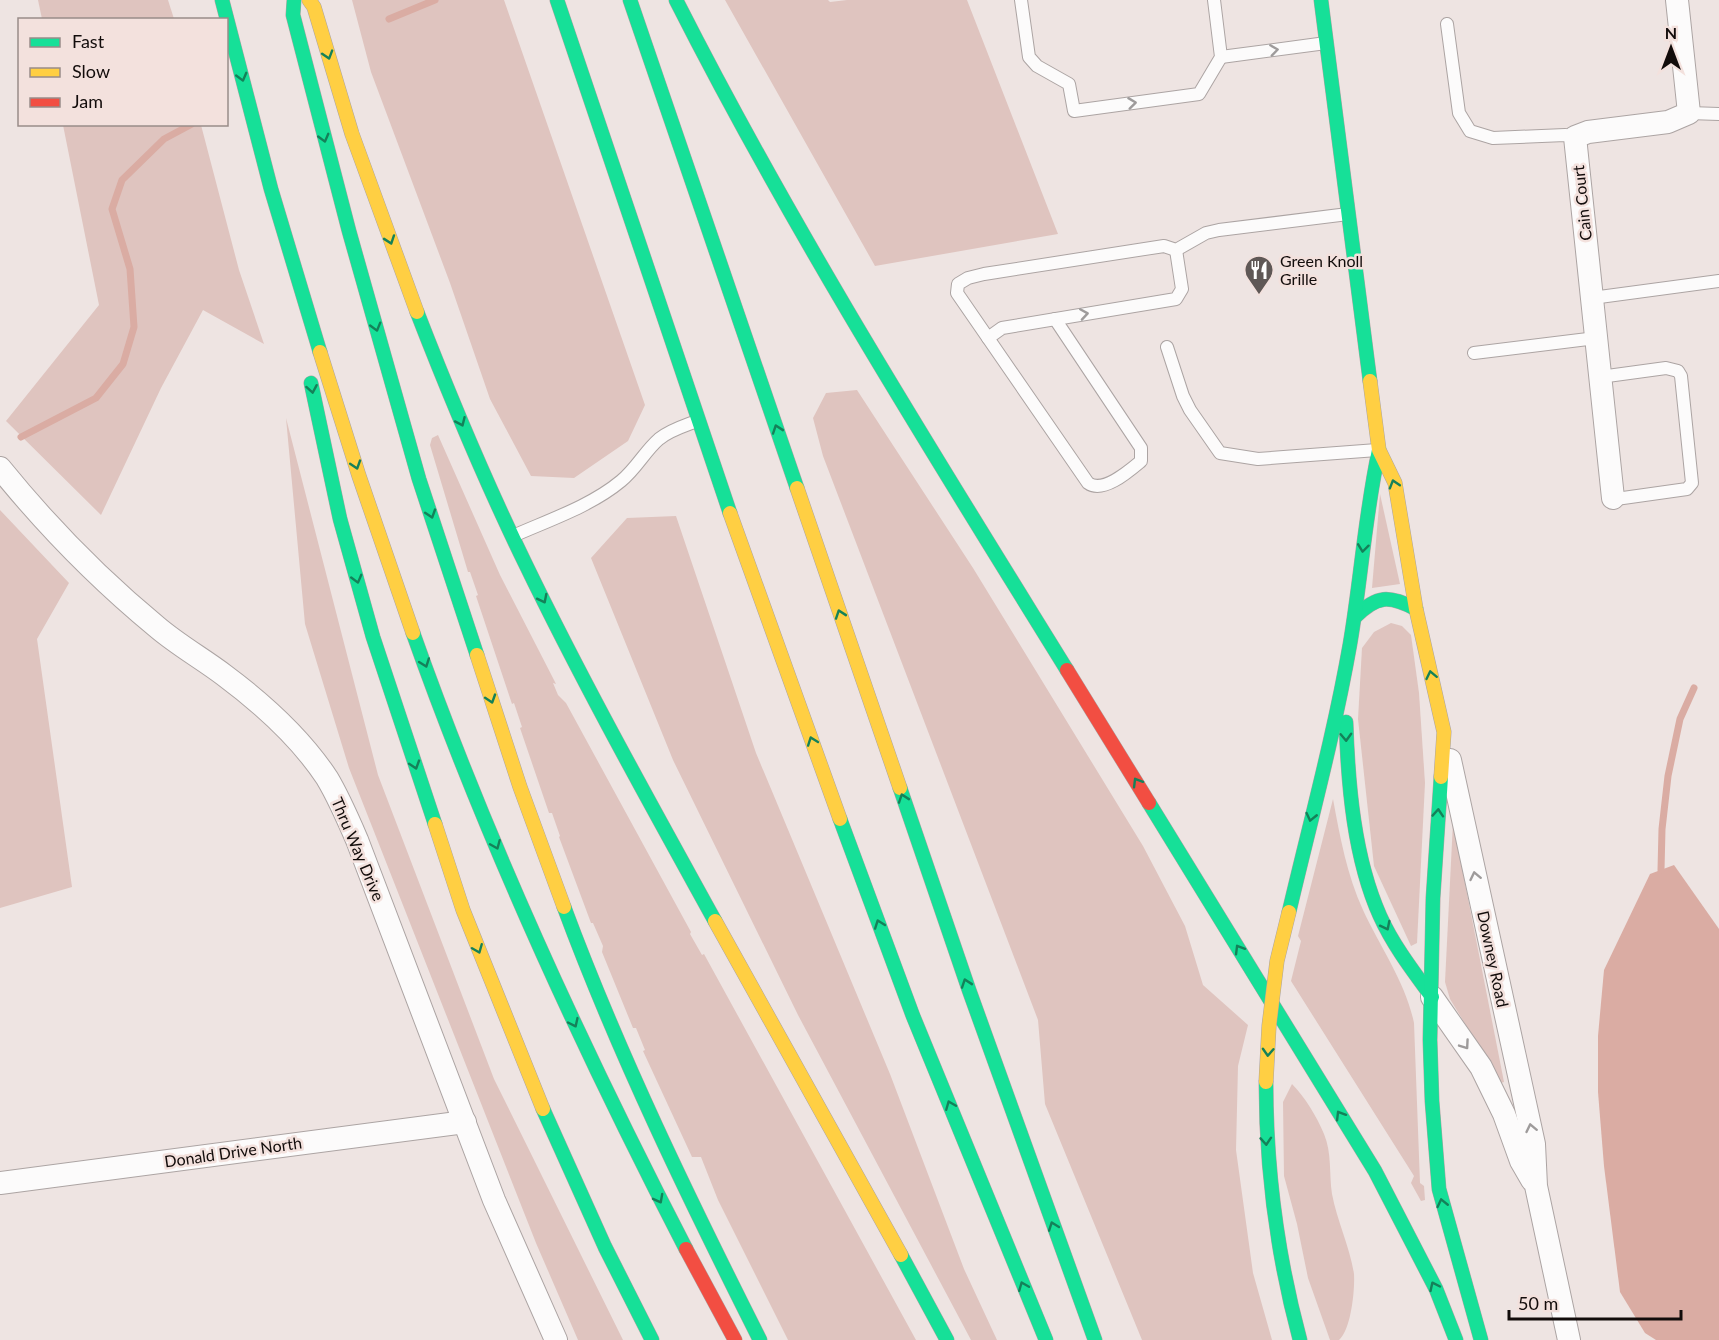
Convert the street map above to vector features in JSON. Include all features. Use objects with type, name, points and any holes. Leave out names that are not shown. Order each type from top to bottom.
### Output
[{"type":"highway","points":[[222,0],[227,18]]},
{"type":"highway","points":[[294,0],[293,15],[322,130],[419,479],[520,787],[577,941],[620,1047],[699,1219],[760,1340]]},
{"type":"highway","points":[[309,0],[314,8],[352,134],[394,253],[455,409],[512,536],[629,766],[946,1340]]},
{"type":"highway","points":[[557,0],[770,628],[909,1005],[1046,1340]]},
{"type":"highway","points":[[630,0],[972,999],[1095,1340]]},
{"type":"highway","points":[[676,0],[768,178],[887,378],[1375,1171],[1436,1289],[1456,1340]]},
{"type":"highway","points":[[1321,0],[1379,450],[1395,483],[1416,609],[1444,732],[1433,898],[1432,1101],[1439,1189],[1480,1340]]},
{"type":"highway","points":[[228,23],[288,249],[364,491],[404,608],[487,824],[539,947],[591,1060],[646,1173],[735,1340]]},
{"type":"highway","points":[[288,249],[305,349]]},
{"type":"highway","points":[[309,371],[340,519],[373,637],[463,910],[552,1132],[605,1247],[652,1340]]},
{"type":"highway","points":[[1300,1340],[1279,1257],[1270,1193],[1265,1131],[1269,1026],[1277,961],[1344,678],[1355,617],[1370,484],[1379,450]]},
{"type":"highway","points":[[1355,617],[1372,602],[1386,598],[1399,599],[1416,609]]},
{"type":"highway","points":[[1344,678],[1347,769],[1351,804],[1375,903],[1398,950],[1432,997]]},
{"type":"street","points":[[1575,138],[1588,132],[1668,122],[1689,113],[1677,0]]},
{"type":"street","name":"Cain Court","points":[[1575,138],[1613,498]]},
{"type":"street","name":"Thru Way Drive","points":[[0,468],[24,498],[78,555],[158,628],[225,676],[284,725],[320,769],[343,808],[357,840],[494,1200],[556,1340]]},
{"type":"street","name":"Downey Road","points":[[1444,732],[1534,1144],[1536,1186],[1569,1340]]},
{"type":"street","name":"Downey Road","points":[[1432,997],[1481,1067],[1504,1114],[1521,1161],[1536,1186]]},
{"type":"street","name":"Donald Drive North","points":[[0,1183],[465,1122]]},
{"type":"lane","points":[[1021,0],[1029,57],[1037,66],[1069,84],[1074,111],[1199,94],[1221,57],[1214,0]]},
{"type":"lane","points":[[1447,24],[1459,113],[1470,131],[1493,138],[1565,135],[1575,138]]},
{"type":"lane","points":[[1221,57],[1327,43]]},
{"type":"lane","points":[[1689,113],[1719,114]]},
{"type":"lane","points":[[1055,319],[1141,448],[1141,461],[1106,485],[1099,487],[1088,483],[957,291],[958,284],[968,278],[1164,246],[1176,250],[1206,233],[1219,230],[1350,214]]},
{"type":"lane","points":[[988,338],[1002,328],[1176,299],[1182,290],[1176,250]]},
{"type":"lane","points":[[1592,298],[1719,281]]},
{"type":"lane","points":[[1474,352],[1596,338]]},
{"type":"lane","points":[[1167,347],[1183,396],[1220,453],[1258,459],[1379,450]]},
{"type":"lane","points":[[1600,377],[1666,368],[1678,371],[1681,376],[1692,483],[1686,489],[1613,498]]},
{"type":"lane","points":[[512,536],[591,500],[620,482],[640,463],[658,440],[671,431],[698,421]]},
{"type":"shaded area","points":[[38,0],[168,0],[174,18],[42,18]]},
{"type":"shaded area","points":[[352,0],[504,0],[645,405],[628,441],[574,478],[531,476],[490,399],[450,283],[371,72]]},
{"type":"shaded area","points":[[725,0],[828,0],[830,2],[967,0],[1058,234],[875,266]]},
{"type":"shaded area","points":[[63,126],[201,126],[239,270],[264,344],[203,310],[161,388],[101,515],[6,421],[99,305]]},
{"type":"shaded area","points":[[857,390],[973,568],[1143,846],[1185,926],[1203,985],[1248,1025],[1238,1066],[1236,1150],[1253,1273],[1272,1340],[1142,1340],[1045,1104],[1038,1020],[823,456],[813,418],[826,393]]},
{"type":"shaded area","points":[[286,418],[378,775],[494,1079],[623,1340],[578,1340],[536,1243],[349,768],[305,624]]},
{"type":"shaded area","points":[[438,435],[500,575],[556,684],[553,683],[558,695],[566,703],[691,932],[690,934],[702,955],[704,954],[916,1340],[788,1340],[718,1200],[701,1157],[692,1157],[643,1051],[645,1050],[636,1028],[633,1028],[602,952],[603,946],[591,923],[552,813],[549,813],[520,728],[522,727],[514,703],[512,704],[476,596],[478,595],[470,572],[468,572],[430,445],[432,438]]},
{"type":"shaded area","points":[[1380,494],[1400,584],[1372,588]]},
{"type":"shaded area","points":[[0,510],[69,583],[37,639],[72,887],[0,908]]},
{"type":"shaded area","points":[[676,516],[756,753],[890,1074],[964,1269],[997,1340],[971,1340],[798,1015],[673,760],[591,558],[627,518]]},
{"type":"shaded area","points":[[1391,623],[1402,626],[1411,635],[1419,693],[1425,783],[1417,943],[1411,946],[1374,866],[1358,719],[1362,648],[1374,632]]},
{"type":"shaded area","points":[[1333,799],[1345,856],[1357,897],[1399,979],[1414,1023],[1420,1183],[1424,1186],[1425,1200],[1421,1201],[1411,1183],[1414,1176],[1291,981],[1301,941],[1298,936]]},
{"type":"shaded area","points":[[1453,822],[1504,1082],[1501,1083],[1450,999],[1445,982]]},
{"type":"shaded area","points":[[1674,865],[1719,929],[1719,1340],[1656,1340],[1645,1333],[1620,1292],[1604,1166],[1598,1092],[1598,1036],[1604,970],[1650,874]]},
{"type":"shaded area","points":[[1292,1084],[1310,1108],[1327,1141],[1332,1194],[1354,1274],[1353,1299],[1347,1328],[1339,1340],[1330,1340],[1308,1278],[1284,1176],[1283,1102]]},
{"type":"waterway","points":[[389,19],[435,0]]},
{"type":"waterway","points":[[21,437],[96,398],[123,364],[134,327],[130,269],[112,209],[122,180],[164,139],[188,126]]},
{"type":"waterway","points":[[1661,870],[1662,829],[1668,776],[1680,719],[1694,688]]},
{"type":"traffic: fast","points":[[222,0],[227,18]]},
{"type":"traffic: fast","points":[[294,0],[293,15],[349,231],[419,479],[477,655]]},
{"type":"traffic: fast","points":[[557,0],[730,513]]},
{"type":"traffic: fast","points":[[630,0],[797,488]]},
{"type":"traffic: fast","points":[[676,0],[767,171],[864,339],[1067,670]]},
{"type":"traffic: fast","points":[[1321,0],[1370,381]]},
{"type":"traffic: fast","points":[[228,23],[271,189],[320,352]]},
{"type":"traffic: fast","points":[[417,312],[468,439],[547,609],[715,921]]},
{"type":"traffic: fast","points":[[311,383],[340,519],[373,637],[435,824]]},
{"type":"traffic: fast","points":[[1289,912],[1344,678],[1379,450]]},
{"type":"traffic: fast","points":[[1355,617],[1370,604],[1384,600],[1398,601],[1416,609]]},
{"type":"traffic: fast","points":[[413,633],[473,791],[539,946],[610,1099],[686,1249]]},
{"type":"traffic: fast","points":[[1346,722],[1348,771],[1354,821],[1371,894],[1391,937],[1432,997]]},
{"type":"traffic: fast","points":[[1441,777],[1433,898],[1430,1040],[1432,1101],[1439,1189],[1481,1340]]},
{"type":"traffic: fast","points":[[900,788],[969,990],[1095,1340]]},
{"type":"traffic: fast","points":[[1149,803],[1375,1171],[1436,1289],[1456,1340]]},
{"type":"traffic: fast","points":[[840,819],[913,1016],[1046,1340]]},
{"type":"traffic: fast","points":[[564,907],[631,1072],[760,1340]]},
{"type":"traffic: fast","points":[[1266,1082],[1268,1147],[1274,1212],[1285,1276],[1300,1340]]},
{"type":"traffic: fast","points":[[543,1109],[605,1247],[652,1340]]},
{"type":"traffic: fast","points":[[901,1255],[947,1340]]},
{"type":"traffic: slow","points":[[309,0],[314,7],[352,134],[417,312]]},
{"type":"traffic: slow","points":[[320,352],[359,476],[413,633]]},
{"type":"traffic: slow","points":[[1370,381],[1379,450],[1395,483],[1416,609],[1444,732],[1441,777]]},
{"type":"traffic: slow","points":[[797,488],[900,788]]},
{"type":"traffic: slow","points":[[730,513],[840,819]]},
{"type":"traffic: slow","points":[[477,655],[520,787],[564,907]]},
{"type":"traffic: slow","points":[[435,824],[463,910],[543,1109]]},
{"type":"traffic: slow","points":[[1266,1082],[1269,1026],[1277,961],[1289,912]]},
{"type":"traffic: slow","points":[[715,921],[901,1255]]},
{"type":"traffic: jam","points":[[1067,670],[1149,803]]},
{"type":"traffic: jam","points":[[686,1249],[735,1340]]},
{"type":"place","name":"Green Knoll Grille","points":[[1259,296]]}]
